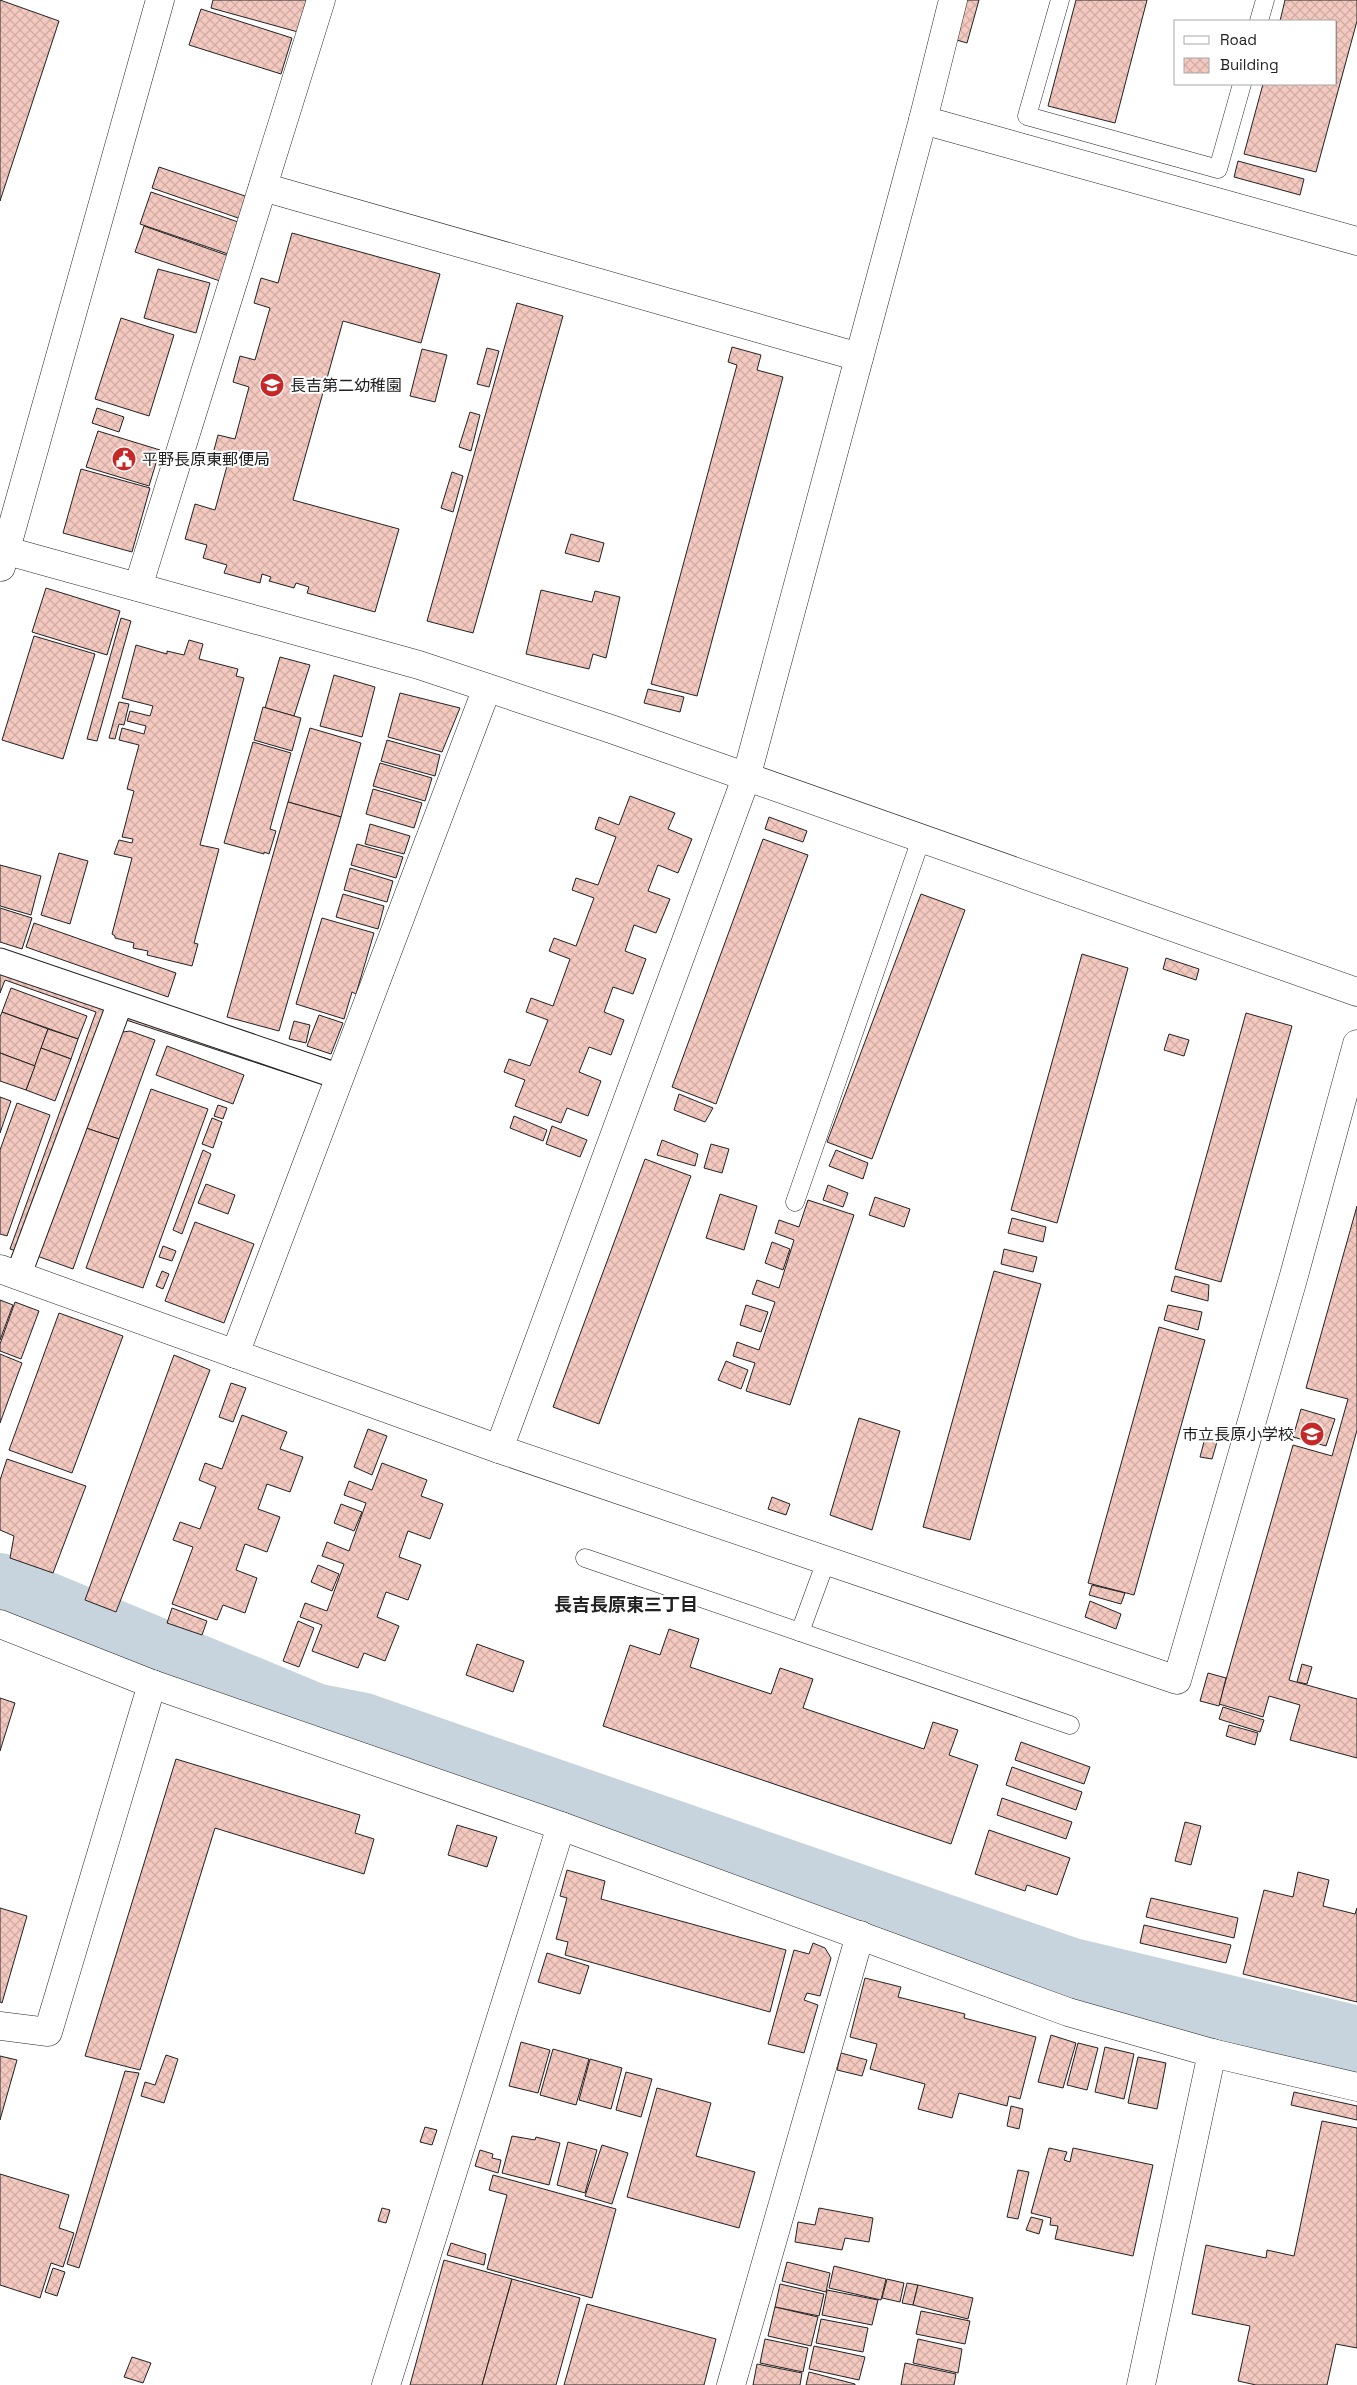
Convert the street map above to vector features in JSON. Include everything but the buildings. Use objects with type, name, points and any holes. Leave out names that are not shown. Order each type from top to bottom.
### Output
[{"type":"street","points":[[160,0],[2,556],[138,587],[419,665],[1357,992]]},
{"type":"street","points":[[138,587],[321,0]]},
{"type":"street","points":[[499,1449],[746,778],[923,120],[953,0]]},
{"type":"street","points":[[923,120],[1357,241]]},
{"type":"street","points":[[263,188],[859,357]]},
{"type":"street","points":[[235,1354],[487,688]]},
{"type":"street","points":[[0,963],[340,1077]]},
{"type":"street","points":[[120,1003],[9,1273],[499,1449],[1177,1680],[1293,1279],[1357,1044]]},
{"type":"street","points":[[0,1624],[152,1684],[561,1826],[1068,2012],[1212,2053],[1357,2087]]},
{"type":"street","points":[[0,2026],[48,2032],[152,1684]]},
{"type":"street","points":[[386,2385],[561,1826]]},
{"type":"street","points":[[731,2385],[860,1935]]},
{"type":"street","points":[[1141,2385],[1212,2053]]},
{"type":"lane","points":[[1060,0],[1027,116],[1218,169],[1242,85]]},
{"type":"lane","points":[[1259,20],[1265,0]]},
{"type":"lane","points":[[795,1202],[921,840]]},
{"type":"lane","points":[[585,1558],[1070,1724]]},
{"type":"lane","points":[[800,1632],[826,1561]]},
{"type":"waterway","points":[[0,1587],[314,1717],[360,1726],[1068,1971],[1357,2040]]},
{"type":"place","name":"長吉第二幼稚園","points":[[272,385]]},
{"type":"place","name":"平野長原東郵便局","points":[[124,459]]},
{"type":"place","name":"市立長原小学校","points":[[1312,1434]]},
{"type":"district","name":"長吉長原東三丁目","points":[[626,1605]]}]
